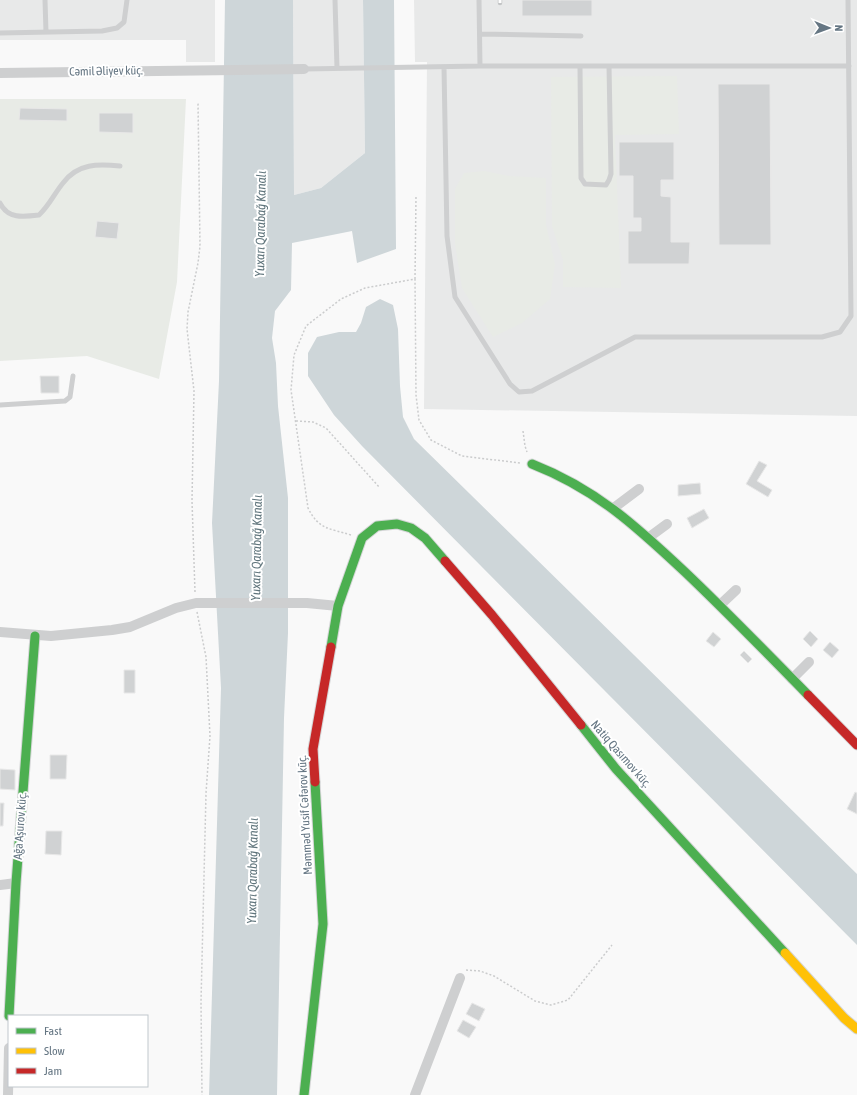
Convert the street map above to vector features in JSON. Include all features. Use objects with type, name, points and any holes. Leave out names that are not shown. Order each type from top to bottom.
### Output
[{"type":"street","name":"Cəmil Əliyev küç.","points":[[0,72],[304,69]]},
{"type":"street","points":[[532,464],[556,472],[582,485],[615,507],[720,605],[857,745]]},
{"type":"street","points":[[615,507],[639,489]]},
{"type":"street","name":"Natiq Qasımov küç.","points":[[362,538],[377,526],[397,524],[411,528],[425,538],[492,615],[616,769],[710,869],[844,1018],[857,1029]]},
{"type":"street","points":[[648,538],[667,524]]},
{"type":"street","name":"Məmməd Yusif Cəfərov küç.","points":[[304,1095],[323,924],[313,749],[338,606],[362,538]]},
{"type":"street","points":[[720,605],[736,590]]},
{"type":"street","points":[[0,632],[36,636],[76,635],[130,627],[183,606],[216,603],[306,604],[338,606]]},
{"type":"street","name":"Ağa Aşurov küç.","points":[[9,1015],[16,882],[36,636]]},
{"type":"street","points":[[792,679],[809,662]]},
{"type":"street","points":[[0,885],[16,882]]},
{"type":"street","points":[[415,1095],[460,978]]},
{"type":"lane","points":[[46,0],[46,32]]},
{"type":"lane","points":[[0,33],[102,31],[117,28],[124,22],[127,0]]},
{"type":"lane","points":[[335,0],[337,68]]},
{"type":"lane","points":[[479,0],[480,66]]},
{"type":"lane","points":[[444,67],[447,236],[455,297],[510,384],[519,392],[532,391],[635,337],[822,337],[840,332],[851,316],[848,0]]},
{"type":"lane","points":[[480,34],[581,36]]},
{"type":"lane","points":[[304,69],[480,66],[849,66]]},
{"type":"lane","points":[[580,66],[581,178],[585,184],[606,185],[611,174],[609,66]]},
{"type":"lane","points":[[0,203],[4,211],[14,216],[39,215],[46,209],[64,181],[85,166],[98,164],[120,166]]},
{"type":"lane","points":[[0,405],[65,401],[70,397],[73,376]]},
{"type":"path","points":[[416,196],[416,395],[419,420],[431,440],[462,456],[532,464],[525,446],[524,431]]},
{"type":"path","points":[[362,538],[326,528],[315,522],[308,508],[291,390],[294,356],[306,326],[341,299],[365,288],[415,279]]},
{"type":"path","points":[[296,421],[313,422],[326,428],[380,488]]},
{"type":"path","points":[[460,978],[465,971],[470,969],[480,971],[494,976],[534,1001],[551,1005],[568,1000],[612,945]]},
{"type":"shaded area","points":[[0,0],[215,0],[215,62],[186,62],[186,40],[0,40]]},
{"type":"shaded area","points":[[293,0],[363,0],[365,153],[321,188],[294,195]]},
{"type":"shaded area","points":[[414,0],[857,0],[857,416],[424,409],[427,62],[415,62]]},
{"type":"shaded area","points":[[677,76],[679,134],[615,135],[621,288],[563,287],[563,260],[552,226],[551,77]]},
{"type":"shaded area","points":[[0,99],[186,99],[177,282],[159,379],[87,356],[0,361]]},
{"type":"shaded area","points":[[484,171],[509,176],[546,178],[546,225],[555,264],[550,299],[522,323],[493,337],[462,288],[455,244],[455,189],[464,173]]},
{"type":"water","name":"Yuxarı Qarabağ Kanalı","points":[[225,0],[293,0],[294,195],[321,188],[365,153],[363,0],[394,0],[396,249],[357,263],[352,231],[292,243],[291,290],[275,311],[272,338],[276,363],[278,406],[288,498],[288,633],[284,718],[277,1095],[209,1095],[221,688],[212,523],[219,381]]},
{"type":"water","points":[[380,299],[393,305],[398,329],[400,386],[403,417],[414,439],[857,874],[857,945],[362,446],[334,415],[308,376],[308,353],[317,337],[339,332],[356,332],[361,323],[366,307]]},
{"type":"building","points":[[522,0],[592,0],[592,16],[522,16]]},
{"type":"building","points":[[718,84],[770,84],[771,245],[719,245]]},
{"type":"building","points":[[20,108],[67,109],[67,121],[19,120]]},
{"type":"building","points":[[99,113],[133,113],[133,133],[99,132]]},
{"type":"building","points":[[619,142],[674,142],[674,180],[661,180],[661,196],[671,197],[671,242],[690,242],[689,264],[628,264],[628,231],[641,231],[641,218],[633,218],[633,176],[619,176]]},
{"type":"building","points":[[97,221],[119,223],[117,239],[95,237]]},
{"type":"building","points":[[40,376],[59,376],[59,393],[41,393]]},
{"type":"building","points":[[759,461],[767,465],[757,481],[772,490],[768,497],[746,484]]},
{"type":"building","points":[[700,483],[701,494],[678,496],[678,485]]},
{"type":"building","points":[[704,509],[709,518],[692,528],[687,518]]},
{"type":"building","points":[[810,631],[818,639],[811,647],[803,639]]},
{"type":"building","points":[[713,632],[721,639],[714,647],[706,641]]},
{"type":"building","points":[[830,642],[839,650],[832,658],[823,650]]},
{"type":"building","points":[[744,651],[752,659],[748,663],[740,655]]},
{"type":"building","points":[[124,670],[135,670],[135,693],[124,693]]},
{"type":"building","points":[[50,755],[67,755],[66,779],[50,779]]},
{"type":"building","points":[[0,769],[15,770],[15,790],[0,789]]},
{"type":"building","points":[[855,792],[857,793],[857,814],[847,809]]},
{"type":"building","points":[[0,803],[4,803],[3,826],[0,826]]},
{"type":"building","points":[[46,831],[62,831],[61,855],[45,854]]},
{"type":"building","points":[[472,1003],[485,1009],[479,1021],[466,1014]]},
{"type":"building","points":[[463,1020],[476,1027],[469,1038],[457,1031]]},
{"type":"traffic: fast","points":[[532,464],[576,485],[596,497],[632,524],[701,587],[808,695]]},
{"type":"traffic: fast","points":[[331,647],[338,606],[362,538],[377,526],[397,524],[411,528],[425,538],[445,561]]},
{"type":"traffic: fast","points":[[9,1015],[16,883],[35,636]]},
{"type":"traffic: fast","points":[[581,725],[616,769],[785,953]]},
{"type":"traffic: fast","points":[[304,1095],[323,924],[315,782]]},
{"type":"traffic: slow","points":[[785,953],[844,1018],[857,1029]]},
{"type":"traffic: jam","points":[[445,561],[492,615],[581,725]]},
{"type":"traffic: jam","points":[[315,782],[313,749],[331,647]]},
{"type":"traffic: jam","points":[[808,695],[857,745]]}]
